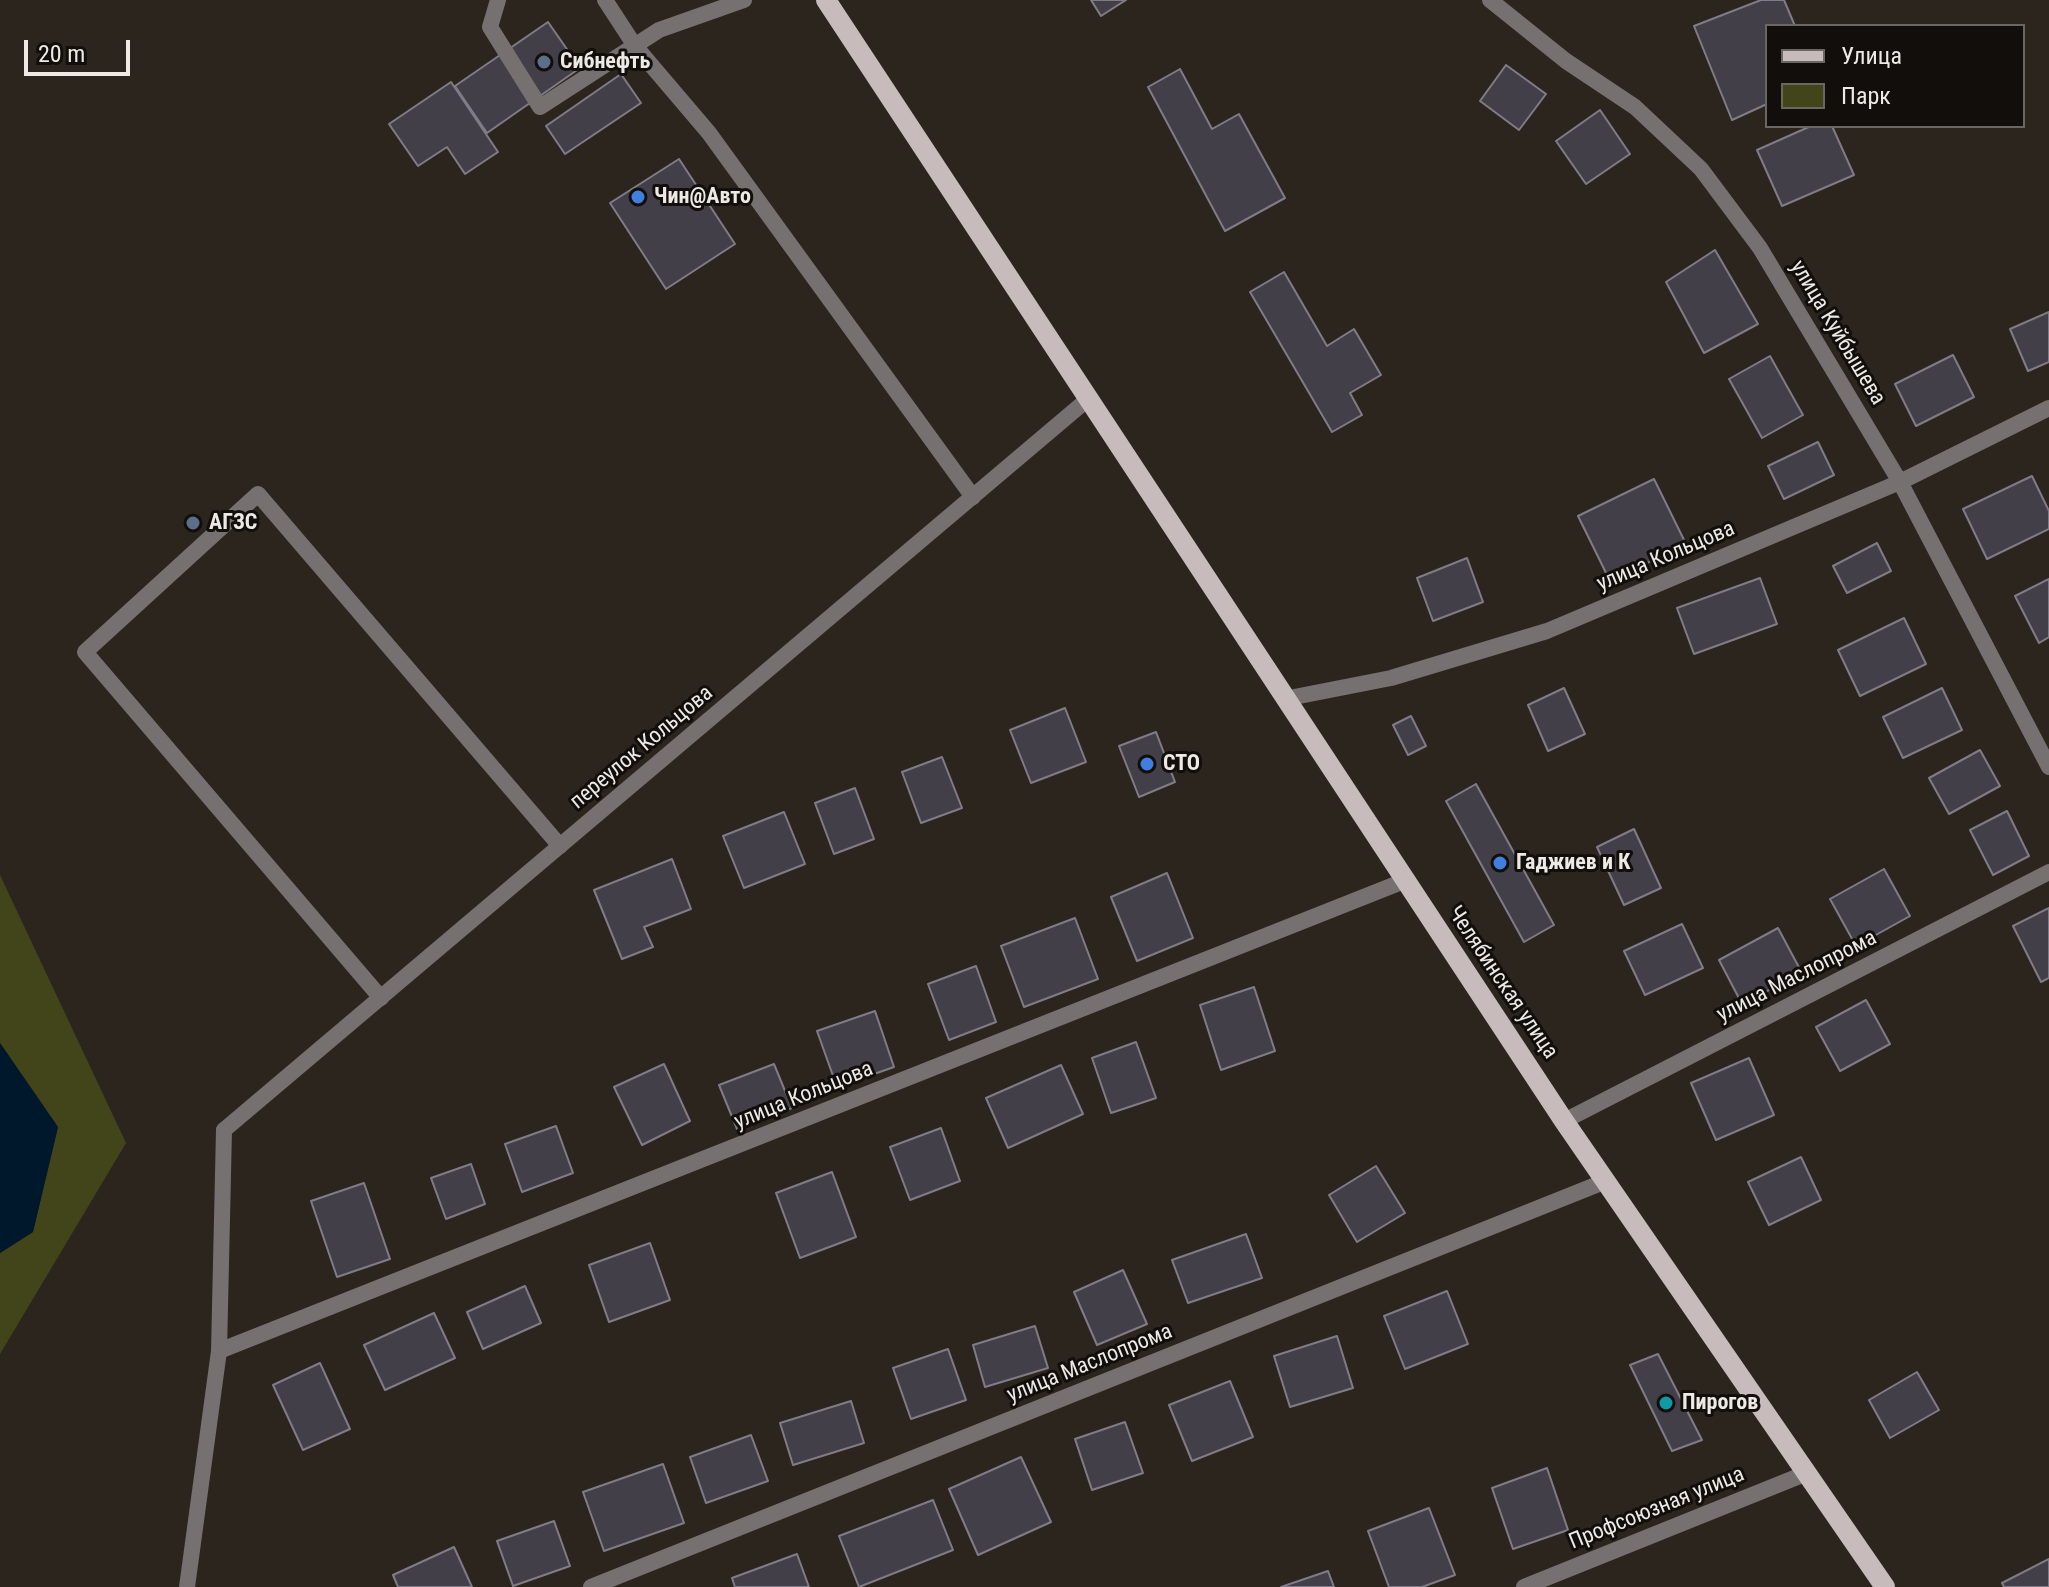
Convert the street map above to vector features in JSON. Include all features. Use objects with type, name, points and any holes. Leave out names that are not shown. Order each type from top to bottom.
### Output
[{"type":"main road","name":"Челябинская улица","points":[[826,0],[1564,1121],[1885,1587]]},
{"type":"street","points":[[498,0],[490,27],[540,107],[659,30],[744,0]]},
{"type":"street","points":[[605,0],[635,46],[709,133],[973,497]]},
{"type":"street","name":"улица Куйбышева","points":[[1490,0],[1566,61],[1635,107],[1701,169],[1760,248],[1900,482],[2049,767]]},
{"type":"street","name":"переулок Кольцова","points":[[219,1351],[224,1130],[1088,399]]},
{"type":"street","name":"улица Кольцова","points":[[1284,699],[1391,678],[1547,631],[1900,482],[2049,408]]},
{"type":"street","points":[[381,998],[85,652],[258,494],[560,846]]},
{"type":"street","name":"улица Маслопрома","points":[[1564,1121],[2049,872]]},
{"type":"street","name":"улица Кольцова","points":[[219,1351],[1404,881]]},
{"type":"street","name":"улица Маслопрома","points":[[591,1587],[1606,1181]]},
{"type":"street","points":[[187,1587],[219,1351]]},
{"type":"street","name":"Профсоюзная улица","points":[[1524,1587],[1807,1473]]},
{"type":"green space","points":[[0,875],[126,1143],[0,1354],[0,1253],[33,1232],[58,1127],[0,1043]]},
{"type":"water","points":[[0,1043],[58,1127],[33,1232],[0,1253]]},
{"type":"building","points":[[1091,0],[1126,0],[1101,16]]},
{"type":"building","points":[[1761,0],[1784,0],[1794,24],[1765,24],[1765,105],[1732,120],[1694,26]]},
{"type":"building","points":[[548,22],[580,68],[487,133],[455,86]]},
{"type":"building","points":[[1506,65],[1546,94],[1519,130],[1480,101]]},
{"type":"building","points":[[1180,69],[1212,129],[1239,114],[1285,198],[1225,231],[1148,87]]},
{"type":"building","points":[[621,74],[641,103],[565,154],[546,126]]},
{"type":"building","points":[[451,82],[498,152],[465,174],[447,147],[418,166],[389,124]]},
{"type":"building","points":[[1600,110],[1630,154],[1586,184],[1556,141]]},
{"type":"building","points":[[1806,128],[1833,128],[1854,175],[1782,206],[1757,150]]},
{"type":"building","points":[[679,159],[735,244],[666,289],[610,203]]},
{"type":"building","points":[[1715,250],[1758,324],[1704,353],[1666,282]]},
{"type":"building","points":[[1284,272],[1327,346],[1354,329],[1381,375],[1350,393],[1362,415],[1332,432],[1250,292]]},
{"type":"building","points":[[2049,312],[2049,362],[2028,371],[2010,329]]},
{"type":"building","points":[[1953,355],[1974,397],[1916,426],[1895,384]]},
{"type":"building","points":[[1770,356],[1803,415],[1762,438],[1729,379]]},
{"type":"building","points":[[1818,442],[1834,475],[1784,499],[1768,466]]},
{"type":"building","points":[[2032,476],[2049,511],[2049,529],[1987,559],[1963,509]]},
{"type":"building","points":[[1654,479],[1686,544],[1610,581],[1578,516]]},
{"type":"building","points":[[1877,543],[1891,571],[1847,593],[1833,566]]},
{"type":"building","points":[[1467,558],[1483,602],[1433,621],[1417,578]]},
{"type":"building","points":[[1760,578],[1777,624],[1694,654],[1677,608]]},
{"type":"building","points":[[2049,579],[2049,637],[2039,643],[2015,596]]},
{"type":"building","points":[[1904,618],[1926,664],[1860,696],[1838,650]]},
{"type":"building","points":[[1564,688],[1585,734],[1548,751],[1528,705]]},
{"type":"building","points":[[1942,688],[1962,730],[1903,758],[1883,717]]},
{"type":"building","points":[[1065,708],[1086,762],[1031,783],[1010,730]]},
{"type":"building","points":[[1411,716],[1426,746],[1408,755],[1393,725]]},
{"type":"building","name":"СТО","points":[[1156,732],[1175,782],[1139,797],[1119,746]]},
{"type":"building","points":[[1980,750],[2000,786],[1949,814],[1929,778]]},
{"type":"building","points":[[942,757],[962,808],[921,823],[902,772]]},
{"type":"building","name":"Гаджиев и К","points":[[1476,784],[1554,925],[1524,942],[1446,801]]},
{"type":"building","points":[[855,788],[874,839],[834,854],[815,803]]},
{"type":"building","points":[[2007,811],[2029,856],[1993,875],[1970,830]]},
{"type":"building","points":[[784,812],[805,864],[744,888],[723,836]]},
{"type":"building","points":[[1634,829],[1661,888],[1624,905],[1597,847]]},
{"type":"building","points":[[672,859],[691,909],[644,927],[653,947],[622,959],[594,890]]},
{"type":"building","points":[[1884,869],[1910,916],[1856,946],[1830,899]]},
{"type":"building","points":[[1167,873],[1193,938],[1137,961],[1111,897]]},
{"type":"building","points":[[2049,908],[2049,978],[2041,982],[2013,926]]},
{"type":"building","points":[[1075,918],[1098,979],[1024,1007],[1001,946]]},
{"type":"building","points":[[1682,924],[1703,968],[1645,995],[1624,951]]},
{"type":"building","points":[[1778,928],[1802,973],[1742,1004],[1719,960]]},
{"type":"building","points":[[976,966],[996,1022],[949,1040],[928,984]]},
{"type":"building","points":[[1254,987],[1275,1051],[1221,1070],[1200,1005]]},
{"type":"building","points":[[1866,1000],[1890,1044],[1840,1071],[1816,1027]]},
{"type":"building","points":[[875,1011],[894,1067],[837,1087],[817,1031]]},
{"type":"building","points":[[1136,1042],[1156,1098],[1111,1113],[1092,1058]]},
{"type":"building","points":[[1749,1058],[1774,1115],[1716,1140],[1691,1083]]},
{"type":"building","points":[[664,1064],[690,1121],[642,1145],[614,1087]]},
{"type":"building","points":[[774,1064],[792,1108],[737,1129],[719,1085]]},
{"type":"building","points":[[1061,1065],[1083,1114],[1008,1148],[986,1098]]},
{"type":"building","points":[[556,1126],[573,1173],[522,1192],[505,1144]]},
{"type":"building","points":[[941,1128],[960,1181],[910,1200],[890,1147]]},
{"type":"building","points":[[1801,1157],[1821,1200],[1769,1225],[1748,1182]]},
{"type":"building","points":[[471,1164],[485,1204],[446,1219],[431,1178]]},
{"type":"building","points":[[1376,1166],[1405,1213],[1357,1242],[1329,1195]]},
{"type":"building","points":[[832,1172],[856,1237],[800,1258],[776,1193]]},
{"type":"building","points":[[364,1183],[390,1259],[337,1277],[311,1201]]},
{"type":"building","points":[[1246,1234],[1262,1278],[1188,1303],[1172,1260]]},
{"type":"building","points":[[650,1243],[670,1300],[609,1322],[589,1265]]},
{"type":"building","points":[[1123,1270],[1147,1324],[1097,1345],[1074,1292]]},
{"type":"building","points":[[525,1286],[541,1323],[483,1349],[467,1312]]},
{"type":"building","points":[[1447,1291],[1468,1344],[1405,1369],[1384,1316]]},
{"type":"building","points":[[434,1313],[455,1358],[385,1390],[364,1345]]},
{"type":"building","points":[[1035,1326],[1048,1368],[985,1387],[973,1345]]},
{"type":"building","points":[[1337,1336],[1353,1388],[1290,1407],[1274,1356]]},
{"type":"building","points":[[948,1349],[966,1400],[911,1419],[893,1368]]},
{"type":"building","name":"Пирогов","points":[[1658,1354],[1702,1440],[1672,1451],[1630,1365]]},
{"type":"building","points":[[320,1363],[350,1429],[303,1450],[273,1385]]},
{"type":"building","points":[[1917,1372],[1939,1410],[1890,1438],[1869,1400]]},
{"type":"building","points":[[1230,1381],[1253,1437],[1192,1461],[1169,1405]]},
{"type":"building","points":[[851,1401],[864,1443],[793,1465],[780,1423]]},
{"type":"building","points":[[1125,1422],[1143,1473],[1092,1490],[1075,1439]]},
{"type":"building","points":[[751,1435],[768,1481],[706,1503],[690,1457]]},
{"type":"building","points":[[1021,1457],[1051,1522],[978,1555],[949,1489]]},
{"type":"building","points":[[663,1464],[684,1523],[604,1551],[583,1492]]},
{"type":"building","points":[[1547,1468],[1568,1530],[1513,1549],[1492,1488]]},
{"type":"building","points":[[933,1500],[953,1550],[859,1587],[839,1536]]},
{"type":"building","points":[[1429,1508],[1455,1575],[1422,1587],[1389,1587],[1368,1531]]},
{"type":"building","points":[[554,1521],[570,1566],[513,1586],[497,1541]]},
{"type":"building","points":[[454,1547],[472,1587],[398,1587],[393,1575]]},
{"type":"building","points":[[797,1554],[809,1587],[735,1587],[732,1578]]},
{"type":"building","points":[[2049,1559],[2049,1587],[2004,1587],[2002,1583]]},
{"type":"building","points":[[1328,1571],[1334,1587],[1281,1587]]},
{"type":"place","name":"Сибнефть","points":[[544,62]]},
{"type":"place","name":"Чин@Авто","points":[[638,197]]},
{"type":"place","name":"АГЗС","points":[[193,523]]},
{"type":"place","name":"СТО","points":[[1147,764]]},
{"type":"place","name":"Гаджиев и К","points":[[1500,863]]},
{"type":"place","name":"Пирогов","points":[[1666,1403]]}]
